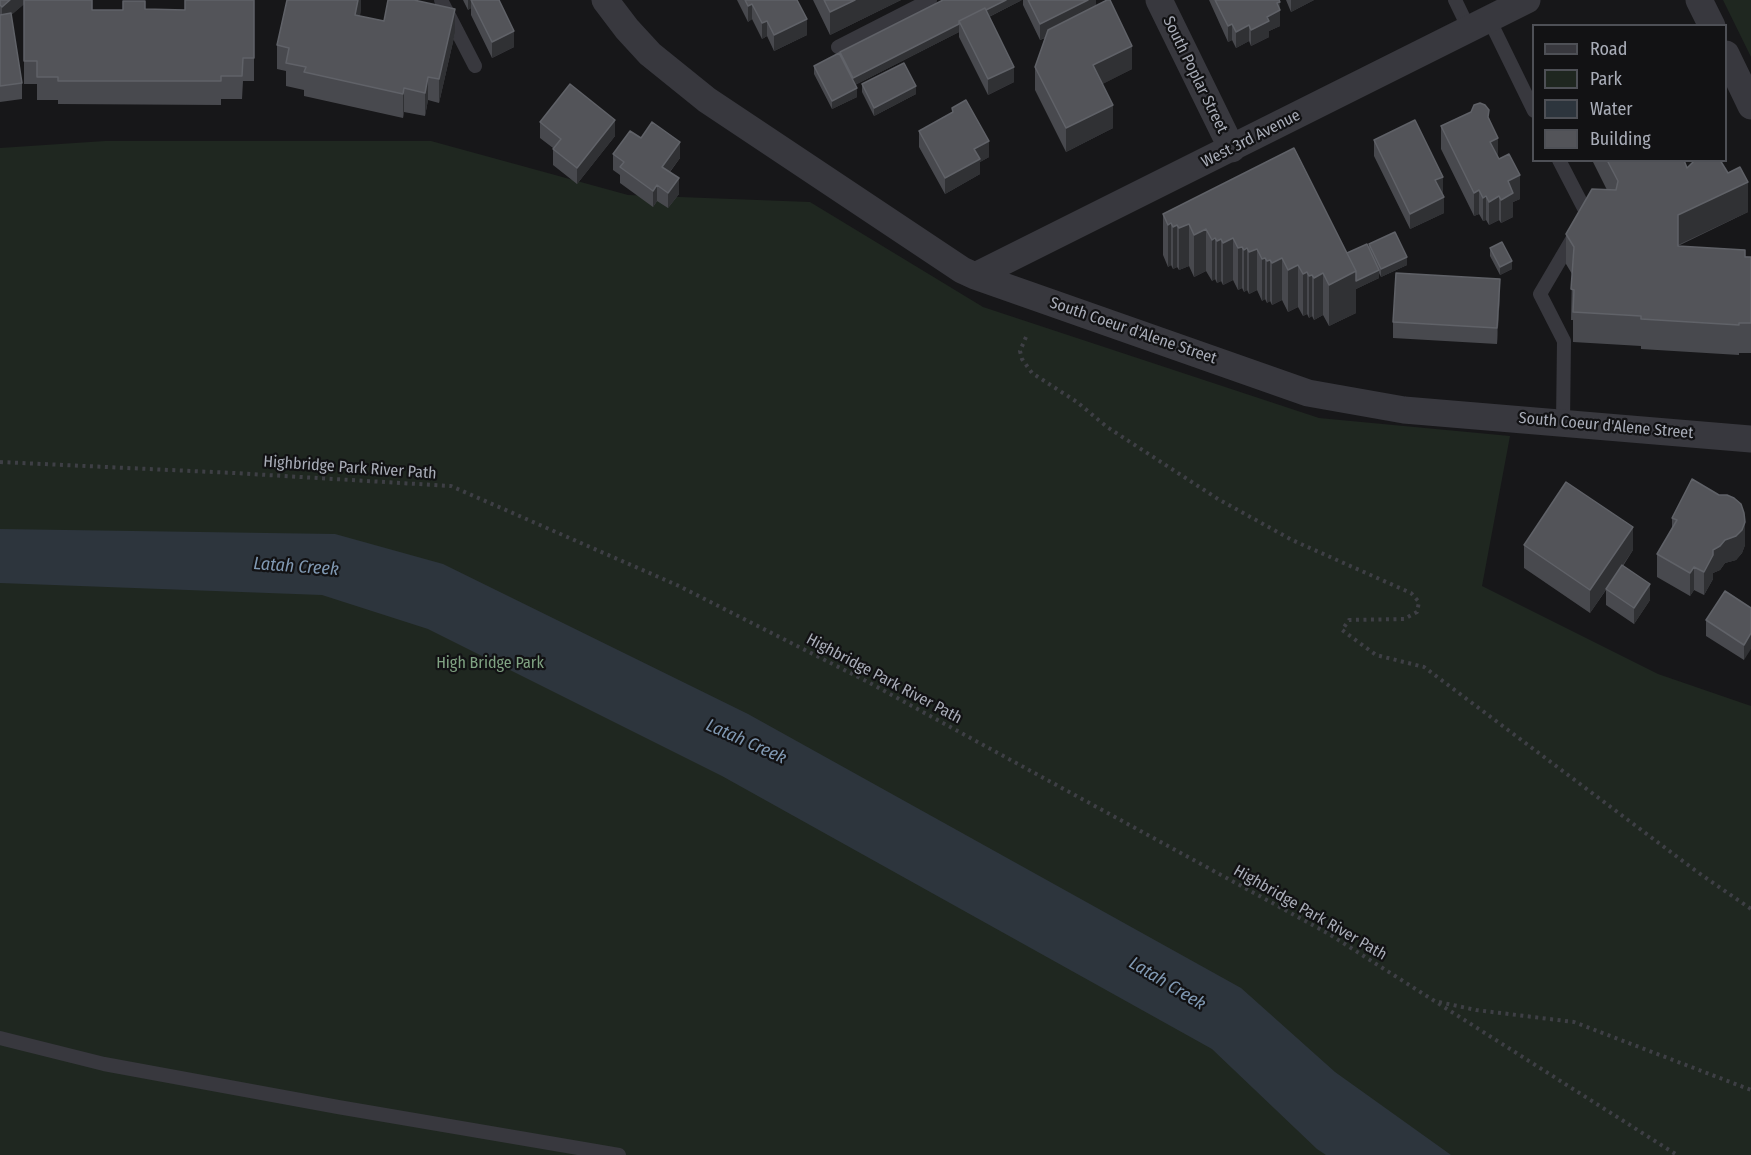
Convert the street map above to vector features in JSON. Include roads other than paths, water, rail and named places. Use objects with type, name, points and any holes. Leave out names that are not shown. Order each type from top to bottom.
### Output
[{"type":"street","name":"South Coeur d'Alene Street","points":[[605,0],[650,54],[707,100],[962,270],[975,276],[1308,393],[1404,410],[1751,438]]},
{"type":"street","name":"South Poplar Street","points":[[1159,0],[1232,149]]},
{"type":"street","name":"West 3rd Avenue","points":[[975,276],[1527,0]]},
{"type":"street","points":[[1727,58],[1751,106]]},
{"type":"lane","points":[[441,0],[475,66]]},
{"type":"lane","points":[[838,47],[930,0]]},
{"type":"lane","points":[[1455,0],[1479,24],[1532,106]]},
{"type":"lane","points":[[1560,162],[1587,214],[1540,294],[1564,340],[1563,422]]},
{"type":"lane","points":[[0,1038],[104,1064],[619,1155]]},
{"type":"water","name":"Latah Creek","points":[[0,529],[335,534],[443,564],[748,714],[1241,988],[1335,1072],[1451,1155],[1326,1155],[1212,1049],[722,776],[428,629],[322,595],[0,583]]},
{"type":"park label","name":"High Bridge Park","points":[[490,664]]}]
